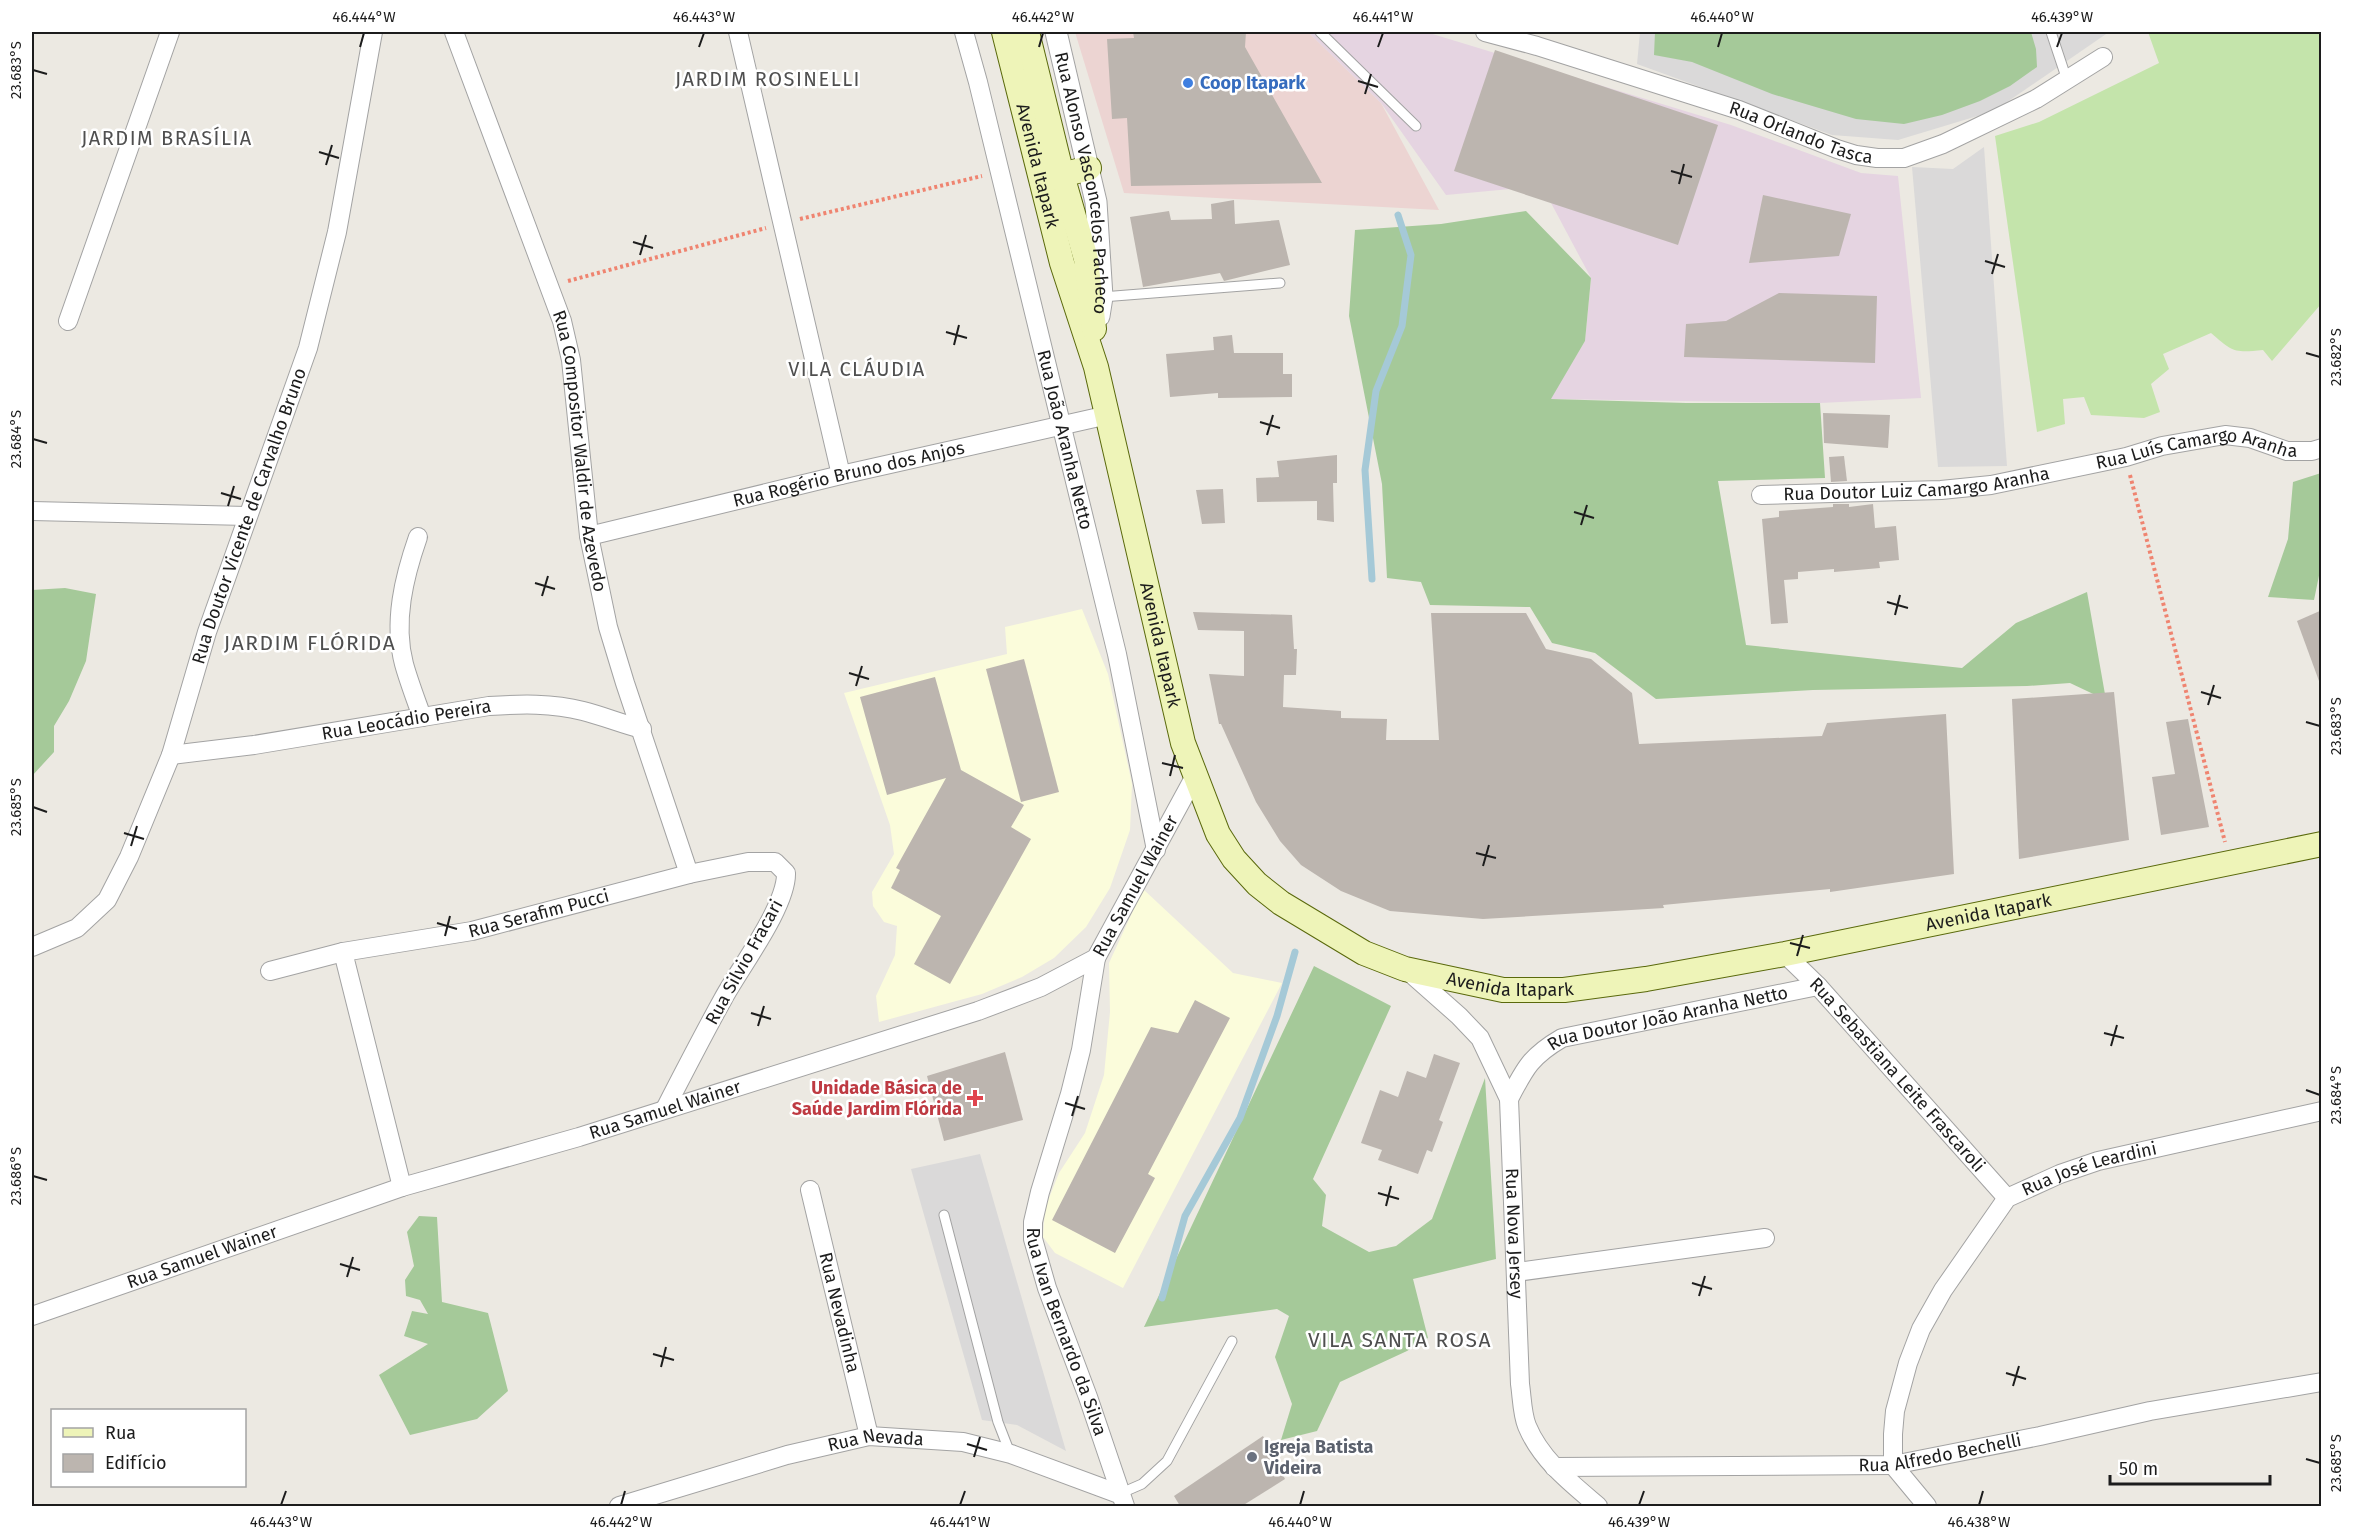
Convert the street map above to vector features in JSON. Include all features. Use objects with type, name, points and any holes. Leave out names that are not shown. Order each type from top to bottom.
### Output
[{"type":"main road","name":"Avenida Itapark","points":[[1004,32],[1052,178],[1086,259],[1096,367]]},
{"type":"main road","name":"Avenida Itapark","points":[[1027,32],[1052,178],[1062,263],[1096,367],[1183,743],[1218,834],[1234,859],[1257,884],[1281,903],[1364,953],[1405,969],[1503,990],[1564,990],[1646,979],[1785,954],[2322,844]]},
{"type":"main road","points":[[1052,178],[1089,168]]},
{"type":"street","points":[[68,321],[151,92],[170,32]]},
{"type":"street","name":"Rua Doutor Vicente de Carvalho Bruno","points":[[32,948],[77,928],[107,900],[129,857],[171,755],[207,632],[308,348],[337,232],[373,32]]},
{"type":"street","name":"Rua Compositor Waldir de Azevedo","points":[[454,32],[562,321],[571,360],[589,536],[608,627],[689,874]]},
{"type":"street","points":[[738,32],[841,475]]},
{"type":"street","name":"Rua João Aranha Netto","points":[[964,32],[1117,654],[1156,850]]},
{"type":"street","name":"Rua Alonso Vasconcelos Pacheco","points":[[1056,32],[1096,202],[1102,297],[1095,337]]},
{"type":"street","name":"Rua Orlando Tasca","points":[[1485,32],[1537,46],[1739,110],[1837,149],[1877,158],[1904,158],[1935,148],[2037,99],[2103,57]]},
{"type":"street","name":"Rua Rogério Bruno dos Anjos","points":[[589,536],[841,475],[1108,415]]},
{"type":"street","name":"Rua Luís Camargo Aranha","points":[[2071,467],[2126,457],[2162,446],[2224,435],[2250,438],[2287,451],[2312,451],[2322,448]]},
{"type":"street","name":"Rua Doutor Luiz Camargo Aranha","points":[[1761,495],[1941,490],[1991,485],[2071,467]]},
{"type":"street","points":[[32,511],[247,516]]},
{"type":"street","points":[[418,537],[403,589],[401,645],[404,663],[422,717]]},
{"type":"street","name":"Rua Leocádio Pereira","points":[[171,755],[254,745],[489,706],[526,704],[557,706],[584,711],[642,729]]},
{"type":"street","name":"Rua Samuel Wainer","points":[[32,1316],[402,1187],[579,1137],[978,1011],[1041,987],[1096,958],[1196,774]]},
{"type":"street","name":"Rua Silvio Fracari","points":[[665,1109],[723,998],[765,928],[786,881],[786,873],[782,867],[775,862],[766,861],[748,862],[689,874]]},
{"type":"street","name":"Rua Serafim Pucci","points":[[270,971],[343,952],[472,931],[689,874]]},
{"type":"street","points":[[343,952],[402,1187]]},
{"type":"street","name":"Rua Sebastiana Leite Frascaroli","points":[[1785,954],[1818,986],[2007,1198]]},
{"type":"street","name":"Rua Ivan Bernardo da Silva","points":[[1096,958],[1080,1050],[1070,1094],[1040,1192],[1033,1222],[1033,1239],[1047,1288],[1088,1397],[1122,1500]]},
{"type":"street","name":"Rua Nova Jersey","points":[[1405,969],[1460,1016],[1480,1038],[1509,1099],[1520,1384],[1526,1424],[1537,1446],[1554,1467],[1598,1506]]},
{"type":"street","name":"Rua Doutor João Aranha Netto","points":[[1509,1099],[1527,1065],[1542,1049],[1562,1038],[1818,986]]},
{"type":"street","name":"Rua Doutor João Aranha Netto","points":[[1493,1063],[1527,1065]]},
{"type":"street","name":"Rua José Leardini","points":[[1893,1466],[1895,1411],[1908,1363],[1921,1329],[1950,1281],[2007,1198],[2060,1174],[2098,1161],[2264,1122],[2322,1111]]},
{"type":"street","name":"Rua Nevadinha","points":[[810,1190],[869,1436]]},
{"type":"street","points":[[1517,1272],[1765,1238]]},
{"type":"street","name":"Rua Alfredo Bechelli","points":[[1554,1467],[1893,1466],[2150,1411],[2322,1382]]},
{"type":"street","name":"Rua Nevada","points":[[619,1506],[787,1455],[869,1436],[963,1442],[1011,1454],[1122,1500]]},
{"type":"street","points":[[1893,1466],[1927,1506]]},
{"type":"lane","points":[[1320,32],[1416,126]]},
{"type":"lane","points":[[2051,32],[2067,80]]},
{"type":"lane","points":[[1102,297],[1280,283]]},
{"type":"lane","points":[[944,1215],[998,1422],[1011,1454]]},
{"type":"lane","points":[[1122,1500],[1167,1461],[1232,1341]]},
{"type":"path","points":[[2126,457],[2230,862]]},
{"type":"shaded area","points":[[1075,32],[1308,32],[1381,103],[1439,210],[1124,193]]},
{"type":"shaded area","points":[[1308,32],[1426,32],[1731,125],[1861,173],[1898,176],[1921,398],[1820,403],[1550,399],[1585,341],[1591,278],[1542,186],[1446,195],[1381,103]]},
{"type":"shaded area","points":[[1640,32],[2109,32],[1994,111],[1898,140],[1832,135],[1637,64]]},
{"type":"shaded area","points":[[1984,147],[2007,466],[1938,467],[1912,167],[1953,169]]},
{"type":"shaded area","points":[[1082,609],[1108,674],[1132,784],[1130,830],[1110,888],[1086,927],[1054,958],[1022,977],[982,994],[879,1022],[876,996],[895,955],[897,926],[884,922],[873,906],[872,892],[894,854],[890,825],[844,693],[1007,654],[1005,627]]},
{"type":"shaded area","points":[[1143,889],[1233,973],[1282,983],[1123,1288],[1055,1253],[1043,1237],[1045,1208],[1059,1173],[1085,1133],[1104,1075],[1110,1012],[1109,963]]},
{"type":"shaded area","points":[[980,1154],[1066,1451],[1017,1425],[982,1420],[911,1169]]},
{"type":"green space","points":[[1655,32],[2031,32],[2036,49],[2037,67],[2010,86],[1980,101],[1942,115],[1904,124],[1856,119],[1772,94],[1692,62],[1654,55]]},
{"type":"green space","points":[[2148,32],[2321,32],[2321,304],[2272,361],[2263,350],[2234,350],[2211,333],[2163,354],[2169,369],[2151,384],[2160,412],[2144,418],[2091,415],[2084,397],[2063,399],[2065,424],[2037,432],[1995,136],[2039,122],[2159,63]]},
{"type":"green space","points":[[1526,211],[1591,278],[1585,341],[1551,399],[1686,403],[1820,403],[1825,478],[1718,481],[1746,645],[1962,668],[2016,623],[2087,592],[2106,700],[2070,683],[2027,686],[1813,690],[1656,699],[1595,653],[1552,643],[1530,607],[1430,605],[1421,582],[1387,578],[1382,484],[1349,316],[1355,230],[1441,224]]},
{"type":"green space","points":[[2321,473],[2321,566],[2314,600],[2268,597],[2288,539],[2293,482]]},
{"type":"green space","points":[[65,588],[96,594],[86,661],[69,701],[54,726],[54,752],[32,776],[32,590]]},
{"type":"green space","points":[[1314,966],[1391,1006],[1313,1179],[1326,1195],[1322,1226],[1369,1252],[1396,1246],[1432,1219],[1485,1078],[1496,1259],[1413,1279],[1428,1338],[1407,1351],[1340,1382],[1317,1431],[1281,1440],[1292,1404],[1275,1357],[1289,1316],[1277,1309],[1144,1327]]},
{"type":"green space","points":[[419,1216],[437,1217],[442,1302],[488,1313],[508,1391],[477,1419],[410,1435],[379,1375],[428,1344],[404,1336],[412,1311],[428,1314],[420,1300],[406,1296],[405,1280],[414,1266],[407,1232]]},
{"type":"building","name":"Coop Itapark","points":[[1133,32],[1246,32],[1245,47],[1322,183],[1131,186],[1127,118],[1112,119],[1107,39],[1134,38]]},
{"type":"building","points":[[1495,50],[1718,125],[1678,245],[1454,171]]},
{"type":"building","points":[[1763,195],[1851,214],[1839,256],[1749,263]]},
{"type":"building","points":[[1234,200],[1235,224],[1279,220],[1290,265],[1224,281],[1220,273],[1143,287],[1130,217],[1169,211],[1171,220],[1212,219],[1211,204]]},
{"type":"building","points":[[1779,293],[1877,296],[1875,363],[1684,357],[1686,324],[1726,321]]},
{"type":"building","points":[[1232,335],[1234,353],[1283,353],[1283,374],[1292,374],[1292,397],[1218,398],[1218,393],[1170,397],[1166,354],[1214,350],[1213,337]]},
{"type":"building","points":[[1823,413],[1890,415],[1888,448],[1824,443]]},
{"type":"building","points":[[1337,455],[1337,483],[1333,483],[1334,522],[1317,520],[1317,501],[1257,502],[1256,478],[1279,477],[1277,461]]},
{"type":"building","points":[[1844,456],[1847,481],[1831,482],[1829,457]]},
{"type":"building","points":[[1223,489],[1225,523],[1202,524],[1196,490]]},
{"type":"building","points":[[1833,504],[1849,504],[1849,507],[1873,504],[1875,528],[1896,526],[1899,560],[1879,562],[1880,568],[1798,572],[1798,579],[1784,580],[1788,623],[1771,624],[1762,519],[1779,517],[1779,511],[1833,507]]},
{"type":"building","points":[[2322,610],[2322,681],[2319,681],[2297,621]]},
{"type":"building","points":[[1193,612],[1292,615],[1294,649],[1297,649],[1296,675],[1284,675],[1283,707],[1341,711],[1341,718],[1387,719],[1386,740],[1439,740],[1431,613],[1526,613],[1546,649],[1591,659],[1632,693],[1639,744],[1822,736],[1827,723],[1946,714],[1954,874],[1830,892],[1830,889],[1663,905],[1664,908],[1483,919],[1390,911],[1341,891],[1301,865],[1280,841],[1256,802],[1221,724],[1219,724],[1209,674],[1244,676],[1244,631],[1198,630]]},
{"type":"building","points":[[1024,659],[1059,792],[1021,802],[986,669]]},
{"type":"building","points":[[935,677],[961,770],[1024,805],[1011,827],[1031,839],[950,984],[914,964],[941,916],[891,888],[900,870],[896,868],[946,778],[887,795],[860,697]]},
{"type":"building","points":[[2114,692],[2129,840],[2019,859],[2012,699]]},
{"type":"building","points":[[2188,719],[2209,827],[2161,835],[2152,777],[2175,774],[2166,722]]},
{"type":"building","points":[[1195,1000],[1230,1018],[1148,1174],[1155,1178],[1115,1253],[1052,1220],[1151,1027],[1178,1033]]},
{"type":"building","name":"Unidade Básica de Saúde Jardim Flórida","points":[[1005,1052],[1023,1120],[944,1141],[927,1076]]},
{"type":"building","points":[[1434,1054],[1460,1063],[1439,1120],[1443,1122],[1432,1152],[1427,1150],[1418,1174],[1378,1160],[1382,1150],[1361,1143],[1380,1090],[1398,1097],[1407,1071],[1426,1078]]},
{"type":"building","name":"Igreja Batista Videira","points":[[1263,1436],[1285,1479],[1242,1506],[1180,1506],[1174,1496]]},
{"type":"waterway","points":[[1372,579],[1365,470],[1376,391],[1402,326],[1411,255],[1398,215]]},
{"type":"waterway","points":[[1162,1298],[1185,1216],[1240,1118],[1277,1016],[1295,952]]},
{"type":"place","name":"Coop Itapark","points":[[1188,83]]},
{"type":"place","name":"Unidade Básica de Saúde Jardim Flórida","points":[[975,1098]]},
{"type":"place","name":"Igreja Batista Videira","points":[[1252,1457]]},
{"type":"district","name":"JARDIM ROSINELLI","points":[[768,79]]},
{"type":"district","name":"JARDIM BRASÍLIA","points":[[167,138]]},
{"type":"district","name":"VILA CLÁUDIA","points":[[857,369]]},
{"type":"district","name":"JARDIM FLÓRIDA","points":[[310,643]]},
{"type":"district","name":"VILA SANTA ROSA","points":[[1400,1340]]}]
